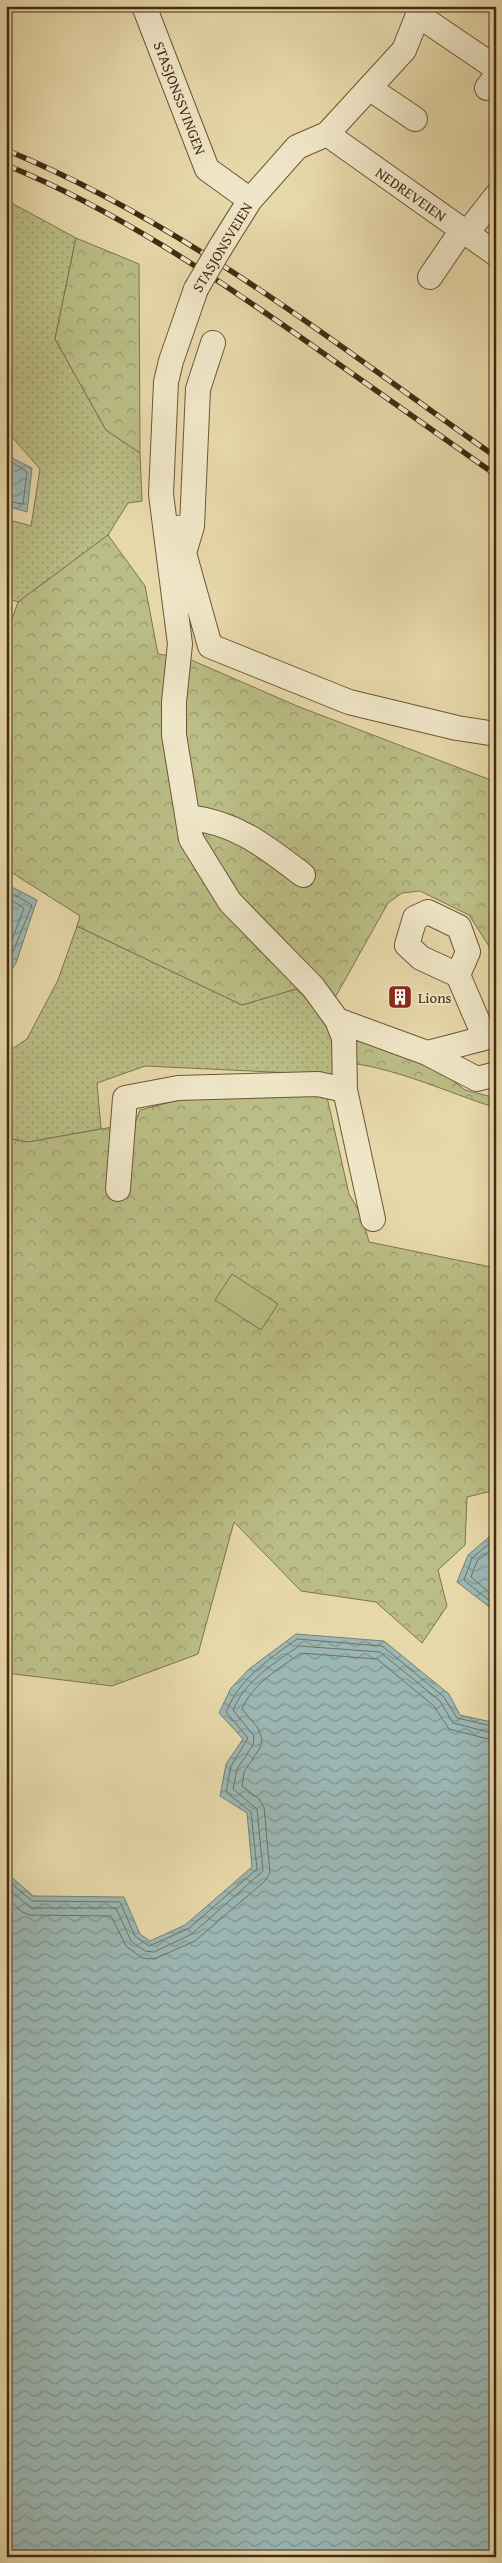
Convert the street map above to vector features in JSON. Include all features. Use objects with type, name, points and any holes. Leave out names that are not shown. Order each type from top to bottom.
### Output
[{"type":"street","name":"STASJONSSVINGEN","points":[[144,6],[207,169],[250,200]]},
{"type":"street","name":"STASJONSVEIEN","points":[[337,1020],[313,987],[230,902],[191,839],[174,735],[174,702],[180,644],[161,494],[166,382],[170,361],[196,289],[250,200],[297,147],[327,134],[404,50],[419,11]]},
{"type":"street","points":[[419,11],[493,77]]},
{"type":"street","points":[[369,88],[415,119]]},
{"type":"street","name":"NEDREVEIEN","points":[[327,134],[434,220],[464,232],[496,254]]},
{"type":"street","points":[[430,277],[464,232],[496,196]]},
{"type":"street","points":[[213,343],[198,389],[192,526],[184,553],[210,646],[350,702],[457,728],[496,734]]},
{"type":"street","points":[[166,530],[192,526]]},
{"type":"street","points":[[188,817],[209,819],[255,838],[303,875]]},
{"type":"street","points":[[427,1053],[484,1038],[458,975]]},
{"type":"street","points":[[337,1020],[427,1053],[477,1079],[496,1074]]},
{"type":"street","points":[[337,1020],[344,1038],[345,1090],[373,1219]]},
{"type":"street","points":[[118,1189],[125,1098],[178,1088],[318,1084],[345,1090]]},
{"type":"green space","points":[[6,200],[76,238],[55,339],[106,430],[140,453],[142,501],[128,503],[108,535],[18,602],[6,598],[6,519],[31,526],[40,469],[6,430]]},
{"type":"green space","points":[[76,238],[139,264],[140,453],[106,430],[55,339]]},
{"type":"green space","points":[[108,535],[145,586],[158,654],[189,659],[297,706],[496,782],[496,957],[469,915],[420,891],[402,893],[388,903],[336,996],[296,989],[242,1005],[77,926],[80,916],[6,869],[6,636],[18,602]]},
{"type":"green space","points":[[77,926],[242,1005],[296,989],[338,1029],[335,1075],[145,1066],[97,1083],[101,1129],[28,1142],[6,1138],[6,1053],[27,1039],[58,980]]},
{"type":"green space","points":[[371,1038],[438,1069],[465,1090],[496,1098],[496,1108],[389,1071],[352,1063],[352,1047],[358,1041]]},
{"type":"green space","points":[[240,1091],[327,1097],[349,1194],[362,1216],[369,1242],[496,1268],[496,1490],[467,1497],[465,1545],[438,1570],[447,1606],[422,1643],[376,1602],[301,1591],[234,1522],[198,1654],[112,1686],[6,1673],[6,1138],[28,1142],[135,1123],[140,1110],[190,1097]]},
{"type":"green space","points":[[232,1274],[278,1304],[261,1330],[215,1300]]},
{"type":"water","points":[[6,451],[14,459],[32,468],[27,512],[6,506]]},
{"type":"water","points":[[6,884],[37,900],[16,963],[6,979]]},
{"type":"water","points":[[496,1531],[496,1612],[457,1582],[468,1555]]},
{"type":"water","points":[[296,1634],[384,1641],[449,1694],[460,1715],[496,1723],[496,2557],[6,2557],[6,1872],[33,1896],[124,1897],[140,1934],[150,1941],[185,1925],[252,1867],[247,1813],[220,1796],[226,1764],[243,1739],[219,1713],[231,1688],[249,1669]]},
{"type":"railway","points":[[6,150],[72,180],[136,213],[198,250],[319,330],[496,457]]},
{"type":"railway","points":[[6,165],[87,203],[126,224],[203,271],[496,475]]},
{"type":"place","name":"Lions","points":[[400,997]]}]
